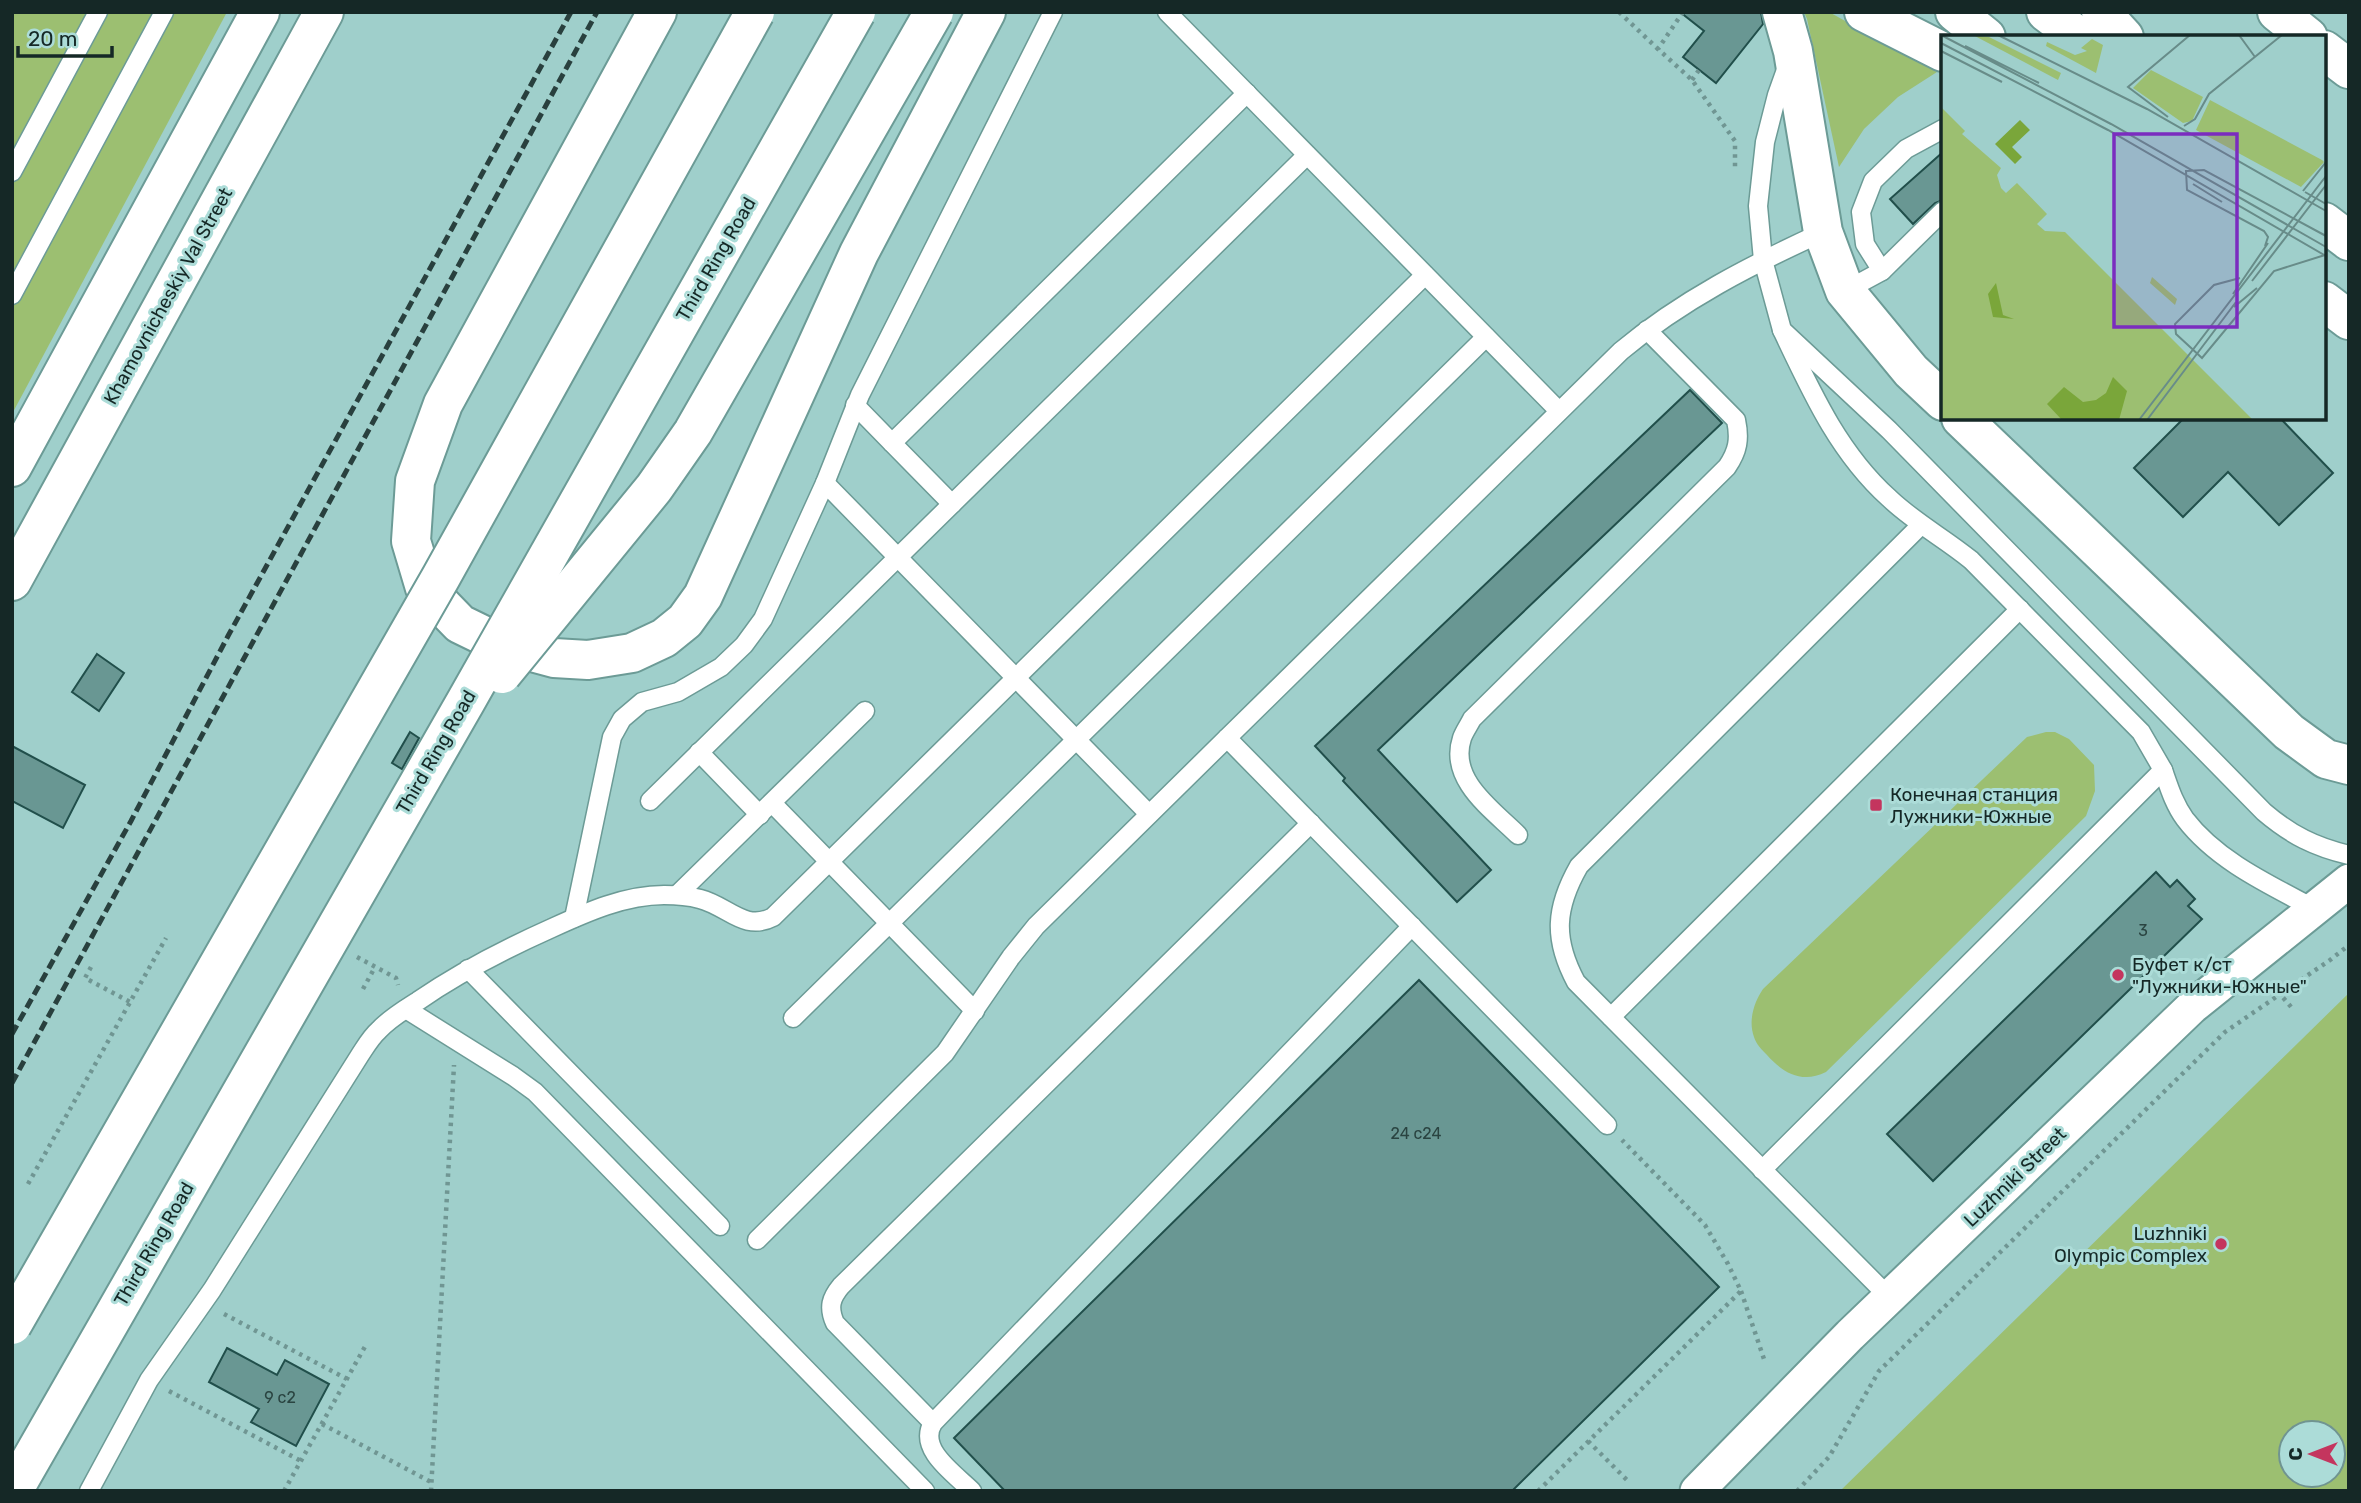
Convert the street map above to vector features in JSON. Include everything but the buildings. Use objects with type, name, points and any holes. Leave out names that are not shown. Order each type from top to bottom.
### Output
[{"type":"main road","points":[[12,467],[260,12]]},
{"type":"main road","name":"Khamovnicheskiy Val Street","points":[[12,581],[324,12]]},
{"type":"main road","points":[[657,12],[443,404],[415,481],[411,541],[425,588],[460,625],[499,643],[554,658],[588,660],[632,653],[664,638],[685,621],[703,596],[859,254],[986,12]]},
{"type":"main road","points":[[12,1325],[441,578],[755,12]]},
{"type":"main road","name":"Third Ring Road","points":[[13,1491],[856,12]]},
{"type":"main road","points":[[414,790],[480,701],[654,488],[693,432],[934,12]]},
{"type":"main road","points":[[1782,12],[1793,51],[1823,232],[1845,291],[1911,371],[1941,399]]},
{"type":"main road","points":[[1864,12],[1941,51]]},
{"type":"main road","points":[[1955,12],[1984,35]]},
{"type":"main road","points":[[2046,12],[2076,35]]},
{"type":"main road","points":[[2101,12],[2122,35]]},
{"type":"main road","points":[[2277,12],[2306,35]]},
{"type":"main road","points":[[2326,52],[2349,69]]},
{"type":"main road","points":[[2326,224],[2349,241]]},
{"type":"main road","points":[[2326,303],[2349,320]]},
{"type":"main road","points":[[1963,420],[2288,733],[2326,759],[2349,765]]},
{"type":"street","name":"Luzhniki Street","points":[[1697,1491],[1889,1297],[2192,1007],[2349,881]]},
{"type":"lane","points":[[12,172],[98,12]]},
{"type":"lane","points":[[12,295],[164,12]]},
{"type":"lane","points":[[574,918],[609,751],[618,725],[642,702],[678,692],[705,679],[744,646],[763,620],[825,483],[855,405],[1053,12]]},
{"type":"lane","points":[[1167,12],[1559,411]]},
{"type":"lane","points":[[1793,51],[1777,95],[1765,142],[1758,206],[1763,260],[1782,330],[1833,431],[1850,456],[1889,498],[1921,525],[1971,560],[2141,732],[2163,770],[2172,796],[2184,818],[2202,838],[2253,875],[2315,908]]},
{"type":"lane","points":[[892,443],[1247,93]]},
{"type":"lane","points":[[1882,271],[1864,244],[1861,212],[1873,181],[1906,149],[1941,130]]},
{"type":"lane","points":[[650,801],[1307,155]]},
{"type":"lane","points":[[1845,291],[1882,271],[1941,213]]},
{"type":"lane","points":[[757,1240],[945,1053],[1011,957],[1036,926],[1621,351],[1647,330],[1717,284],[1823,232]]},
{"type":"lane","points":[[89,1491],[149,1380],[203,1303],[369,1041],[391,1019],[468,969],[503,950],[574,918],[623,900],[654,895],[677,895],[701,899],[751,923],[761,923],[773,917],[1425,275]]},
{"type":"lane","points":[[1518,835],[1468,784],[1461,769],[1459,752],[1462,737],[1472,719],[1727,467],[1738,445],[1736,420],[1647,330]]},
{"type":"lane","points":[[1782,330],[1889,430],[2264,812],[2292,834],[2320,848],[2349,855]]},
{"type":"lane","points":[[793,1018],[1486,337]]},
{"type":"lane","points":[[855,405],[952,504]]},
{"type":"lane","points":[[825,483],[1149,814]]},
{"type":"lane","points":[[1889,1297],[1576,982],[1565,962],[1559,936],[1559,915],[1567,888],[1579,866],[1921,525]]},
{"type":"lane","points":[[1611,1017],[2020,608]]},
{"type":"lane","points":[[677,895],[865,711]]},
{"type":"lane","points":[[1227,737],[1607,1125]]},
{"type":"lane","points":[[699,752],[829,862],[975,1011]]},
{"type":"lane","points":[[1762,1170],[2163,770]]},
{"type":"lane","points":[[933,1423],[835,1323],[831,1314],[832,1298],[841,1286],[1311,823]]},
{"type":"lane","points":[[972,1491],[932,1450],[928,1434],[933,1423],[1412,926]]},
{"type":"lane","points":[[468,969],[720,1226]]},
{"type":"lane","points":[[406,1009],[535,1092],[926,1491]]},
{"type":"path","points":[[1619,12],[1692,80],[1735,141],[1737,200],[1758,206]]},
{"type":"path","points":[[1658,49],[1683,12]]},
{"type":"path","points":[[1692,80],[1699,70]]},
{"type":"path","points":[[28,1184],[166,938]]},
{"type":"path","points":[[1797,1491],[1829,1457],[1879,1371],[2225,1032],[2349,944]]},
{"type":"path","points":[[91,967],[85,978],[130,1002]]},
{"type":"path","points":[[363,989],[375,967]]},
{"type":"path","points":[[431,1491],[455,1040]]},
{"type":"path","points":[[1607,1125],[1705,1225],[1741,1291],[1765,1362]]},
{"type":"path","points":[[1538,1491],[1741,1291]]},
{"type":"path","points":[[203,1303],[347,1379]]},
{"type":"path","points":[[284,1491],[367,1343]]},
{"type":"path","points":[[149,1380],[301,1461]]},
{"type":"path","points":[[321,1424],[431,1482]]},
{"type":"path","points":[[1588,1441],[1629,1482]]},
{"type":"green space","points":[[12,12],[227,12],[12,414]]},
{"type":"green space","points":[[1804,12],[1829,12],[1937,72],[1898,97],[1864,129],[1839,167],[1807,19]]},
{"type":"green space","points":[[2055,732],[2069,739],[2094,765],[2095,791],[2086,816],[1826,1072],[1801,1077],[1780,1067],[1759,1047],[1752,1031],[1753,1012],[1763,989],[2027,737]]},
{"type":"green space","name":"Luzhniki Olympic Complex","points":[[2349,993],[2349,1491],[1840,1491]]},
{"type":"railway","points":[[12,1034],[131,821],[228,636],[571,12]]},
{"type":"railway","points":[[12,1083],[597,12]]},
{"type":"place","name":"Конечная станция Лужники-Южные","points":[[1876,805]]},
{"type":"place","name":"Буфет к/ст \"Лужники-Южные\"","points":[[2118,975]]},
{"type":"place","name":"Luzhniki Olympic Complex","points":[[2221,1244]]}]
